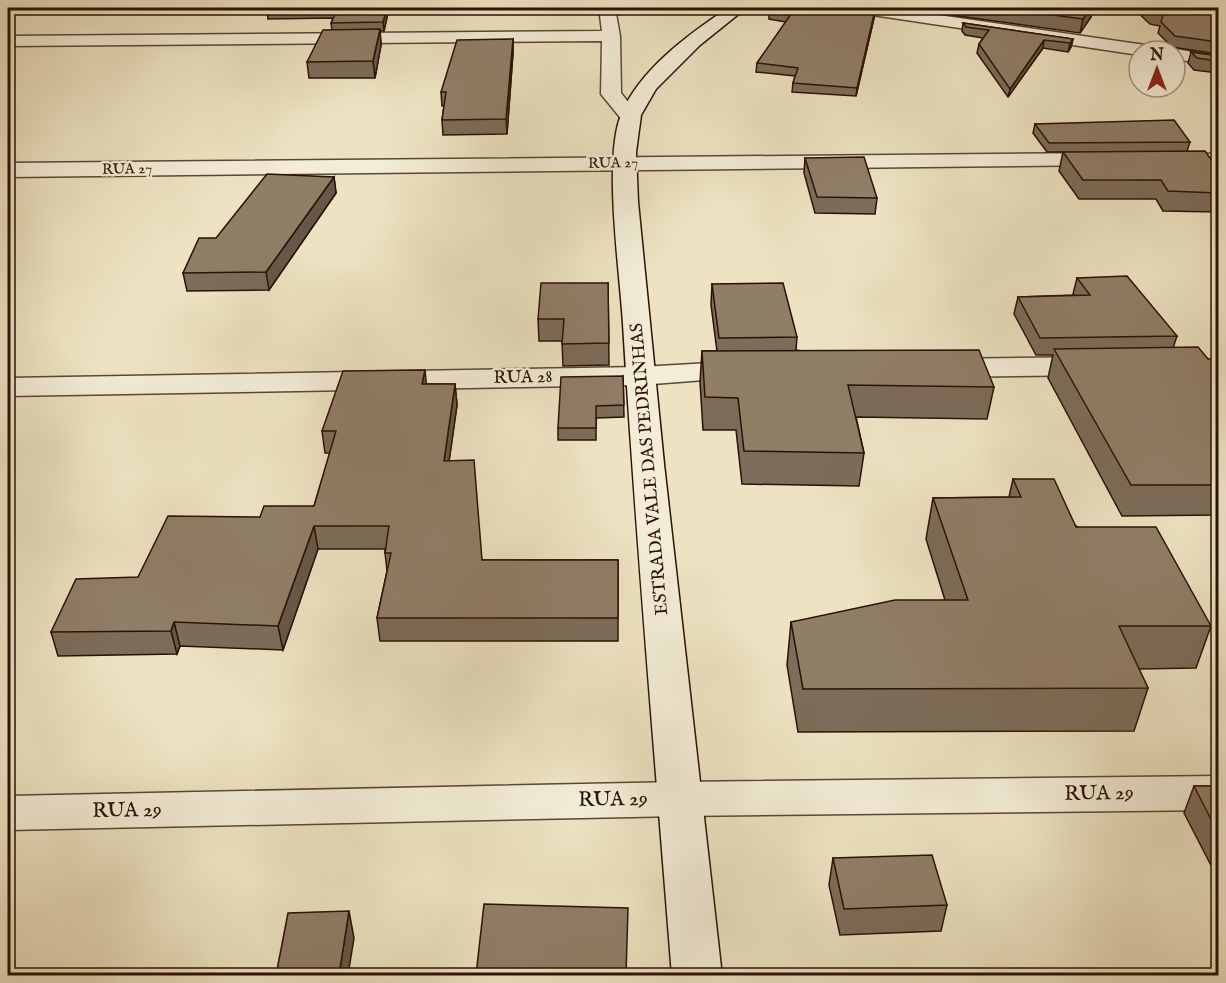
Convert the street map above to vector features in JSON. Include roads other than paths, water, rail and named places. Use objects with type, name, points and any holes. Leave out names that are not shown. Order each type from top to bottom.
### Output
[{"type":"street","points":[[607,8],[611,36],[609,76],[611,94],[630,117]]},
{"type":"street","name":"ESTRADA VALE DAS PEDRINHAS","points":[[697,975],[640,376],[625,163],[630,117],[644,93],[680,54],[738,8]]},
{"type":"street","points":[[859,8],[1127,47]]},
{"type":"street","points":[[8,41],[611,36]]},
{"type":"street","points":[[1187,56],[1218,61]]},
{"type":"street","name":"RUA 27","points":[[8,170],[1124,160]]},
{"type":"street","points":[[1147,160],[1218,160]]},
{"type":"street","points":[[912,368],[1124,366]]},
{"type":"street","name":"RUA 28","points":[[8,387],[640,376],[699,371],[770,370]]},
{"type":"street","name":"RUA 29","points":[[8,813],[680,799],[1218,793]]}]
